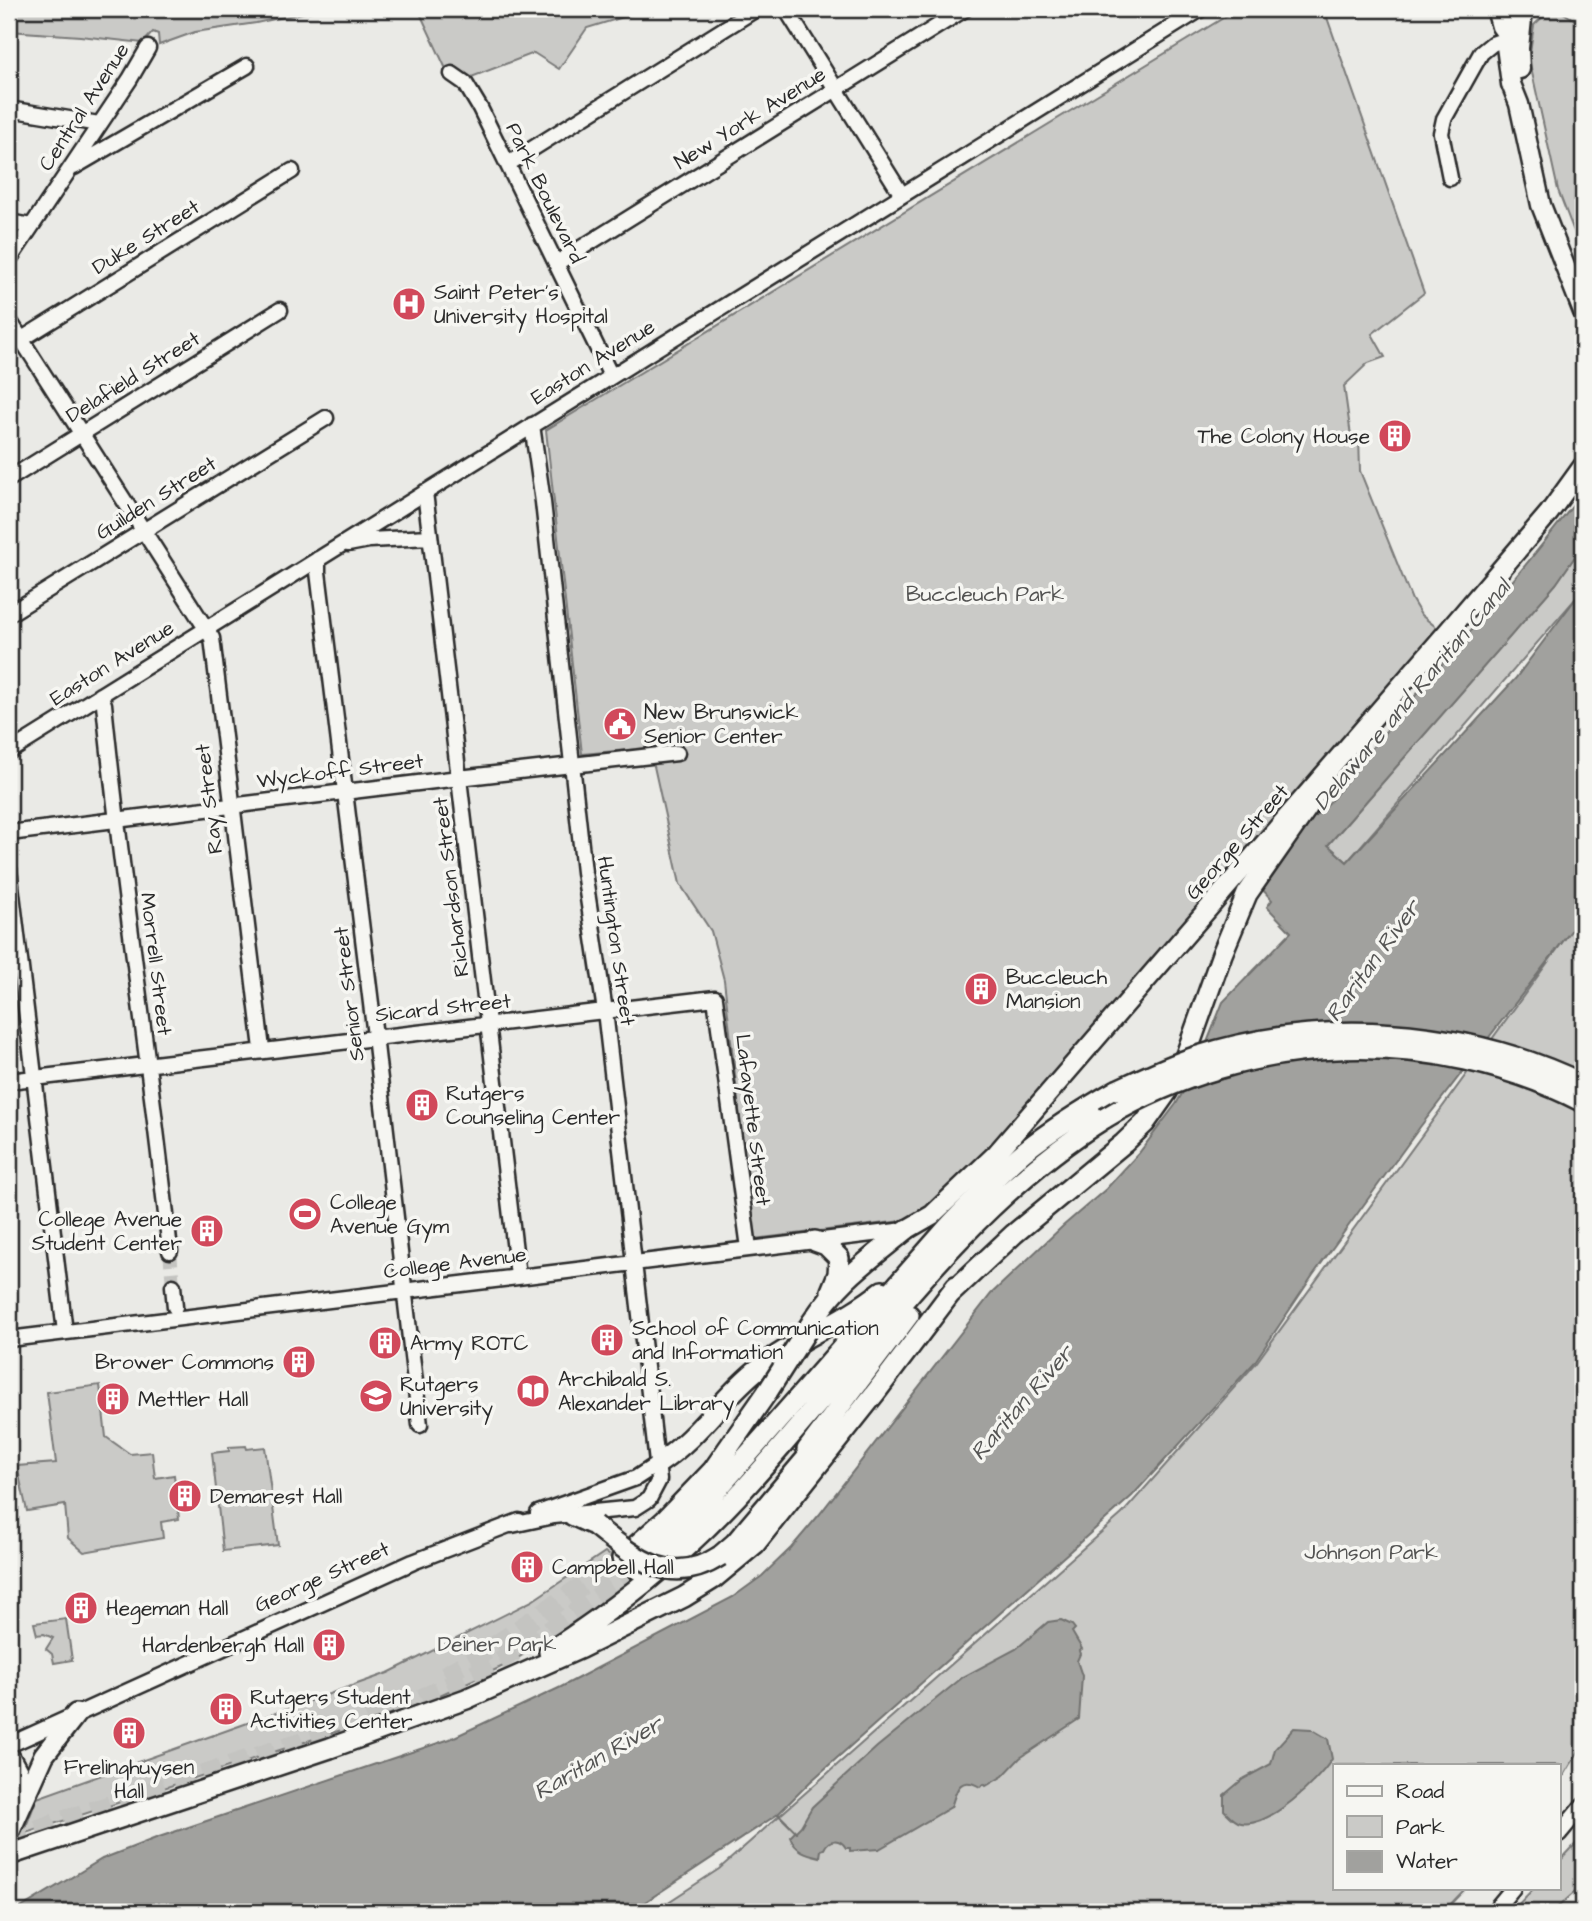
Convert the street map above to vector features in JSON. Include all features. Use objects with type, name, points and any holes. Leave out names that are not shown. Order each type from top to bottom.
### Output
[{"type":"highway","points":[[572,1515],[587,1520],[634,1557],[662,1568],[692,1569],[706,1565],[735,1543],[957,1286],[1145,1123],[1167,1093],[1186,1055],[1222,954],[1247,894],[1307,808],[1324,776]]},
{"type":"highway","points":[[815,1241],[826,1245],[839,1258],[838,1275],[828,1297],[713,1470],[664,1521],[629,1564],[709,1499],[985,1188],[1025,1151],[1058,1126],[1117,1090],[1196,1057],[1241,1045],[1333,1033],[1401,1034],[1463,1042],[1535,1063],[1583,1084]]},
{"type":"highway","points":[[466,1699],[525,1667],[596,1621],[682,1552],[731,1503],[939,1261],[982,1217],[1027,1176],[1074,1139],[1141,1097],[1226,1065],[1273,1055],[1352,1048],[1404,1050],[1480,1063],[1526,1077],[1583,1102]]},
{"type":"highway","points":[[773,1496],[929,1290],[1027,1176]]},
{"type":"highway","points":[[828,1297],[844,1280],[906,1230]]},
{"type":"highway","points":[[659,1463],[687,1443],[757,1370],[868,1302],[918,1262]]},
{"type":"highway","points":[[9,1855],[330,1748],[466,1699],[581,1648],[684,1597],[736,1561],[771,1525],[957,1286]]},
{"type":"highway","points":[[9,1833],[20,1807],[27,1778],[76,1714]]},
{"type":"highway","points":[[9,1756],[27,1778]]},
{"type":"main road","points":[[1511,9],[1519,104],[1541,205],[1583,312]]},
{"type":"main road","points":[[1513,36],[1523,9]]},
{"type":"main road","name":"George Street","points":[[906,1230],[932,1215],[996,1154],[1549,513],[1583,466]]},
{"type":"street","points":[[508,164],[756,9]]},
{"type":"street","points":[[786,9],[902,195]]},
{"type":"street","name":"New York Avenue","points":[[556,263],[965,9]]},
{"type":"street","name":"Easton Avenue","points":[[9,752],[902,195],[1177,15],[1201,9]]},
{"type":"street","points":[[1494,9],[1499,27],[1513,36]]},
{"type":"street","points":[[1450,178],[1441,133],[1444,119],[1481,53],[1492,44],[1513,36]]},
{"type":"street","name":"Central Avenue","points":[[9,260],[148,48]]},
{"type":"street","points":[[69,169],[247,66]]},
{"type":"street","name":"Park Boulevard","points":[[452,74],[465,83],[508,164],[611,376]]},
{"type":"street","points":[[9,109],[99,124]]},
{"type":"street","name":"Duke Street","points":[[15,340],[292,172]]},
{"type":"street","points":[[9,222],[31,226]]},
{"type":"street","name":"Delafield Street","points":[[9,479],[280,310]]},
{"type":"street","name":"Ray Street","points":[[9,320],[15,340],[81,434],[212,638],[262,1049]]},
{"type":"street","name":"Guilden Street","points":[[9,614],[326,418]]},
{"type":"street","name":"Huntington Street","points":[[532,425],[539,464],[584,872],[605,1011],[649,1399],[659,1463]]},
{"type":"street","name":"Richardson Street","points":[[425,492],[518,1276]]},
{"type":"street","points":[[340,545],[369,540],[430,537]]},
{"type":"street","name":"Senior Street","points":[[318,559],[420,1425]]},
{"type":"street","name":"Morrell Street","points":[[100,695],[104,704],[169,1245]]},
{"type":"street","name":"Wyckoff Street","points":[[9,833],[677,753]]},
{"type":"street","points":[[9,869],[65,1332]]},
{"type":"street","name":"Sicard Street","points":[[9,1081],[262,1049],[715,998]]},
{"type":"street","name":"Lafayette Street","points":[[715,998],[750,1248]]},
{"type":"street","name":"College Avenue","points":[[9,1339],[906,1230]]},
{"type":"street","points":[[173,1286],[175,1307]]},
{"type":"street","points":[[512,1525],[626,1510],[643,1504],[653,1493],[659,1480],[659,1463]]},
{"type":"street","name":"George Street","points":[[9,1745],[413,1562],[512,1525],[547,1508],[636,1478],[659,1463]]},
{"type":"street","points":[[1560,1833],[1583,1805]]},
{"type":"street","points":[[1493,1912],[1511,1890]]},
{"type":"green space","points":[[9,9],[321,9],[256,23],[195,32],[159,45],[158,34],[153,32],[143,43],[9,31]]},
{"type":"green space","points":[[418,9],[650,9],[587,28],[559,69],[534,53],[469,78],[446,69]]},
{"type":"green space","name":"Buccleuch Park","points":[[1238,9],[1324,9],[1424,293],[1372,334],[1385,357],[1368,363],[1344,386],[1351,436],[1359,435],[1360,471],[1412,600],[1421,615],[1441,631],[989,1154],[922,1213],[902,1221],[754,1239],[724,980],[711,931],[680,884],[650,748],[582,754],[546,430]]},
{"type":"green space","points":[[1551,9],[1557,9],[1583,25],[1583,255],[1558,190],[1529,59],[1534,25]]},
{"type":"green space","points":[[1583,545],[1583,590],[1347,862],[1328,845],[1556,584]]},
{"type":"green space","name":"Johnson Park","points":[[1583,914],[1583,1744],[1560,1782],[1560,1764],[1333,1764],[1333,1890],[1464,1890],[1443,1912],[653,1912],[719,1869],[1122,1514],[1256,1363]]},
{"type":"green space","points":[[100,1385],[106,1437],[130,1454],[152,1452],[155,1478],[174,1475],[179,1519],[161,1522],[163,1538],[84,1552],[68,1538],[65,1505],[27,1511],[17,1466],[56,1463],[47,1392]]},
{"type":"green space","points":[[246,1446],[247,1449],[265,1447],[278,1545],[223,1551],[212,1453],[229,1451],[229,1447]]},
{"type":"green space","name":"Deiner Park","points":[[605,1552],[640,1579],[510,1663],[418,1705],[23,1834],[37,1798],[388,1673],[532,1601]]},
{"type":"green space","points":[[66,1619],[72,1660],[54,1663],[52,1654],[46,1649],[53,1638],[44,1634],[37,1635],[34,1623]]},
{"type":"green space","points":[[1583,1836],[1583,1885],[1552,1912],[1511,1912],[1532,1890],[1560,1890],[1560,1861]]},
{"type":"water","name":"Raritan River","points":[[1583,492],[1583,545],[1556,584],[1328,845],[1347,862],[1515,679],[1583,589],[1583,915],[1420,1127],[1313,1275],[1254,1363],[1132,1496],[810,1782],[778,1814],[630,1912],[14,1912],[102,1859],[156,1838],[450,1739],[561,1687],[733,1597],[762,1576],[819,1515],[991,1294],[1106,1189],[1139,1153],[1176,1104],[1196,1070],[1223,1002],[1291,932],[1267,907],[1272,900],[1260,887],[1307,820],[1330,802]]},
{"type":"water","points":[[1061,1620],[1075,1629],[1072,1632],[1082,1649],[1077,1661],[1082,1676],[1079,1719],[1020,1758],[1003,1776],[986,1786],[962,1784],[951,1807],[879,1849],[850,1851],[850,1848],[846,1848],[841,1842],[835,1841],[821,1850],[820,1857],[795,1846],[790,1837],[801,1826],[812,1807],[877,1747],[963,1677],[1016,1649],[1048,1622]]},
{"type":"water","points":[[1294,1728],[1311,1729],[1328,1739],[1332,1759],[1305,1790],[1279,1810],[1252,1823],[1237,1821],[1224,1810],[1224,1795],[1243,1779],[1271,1764],[1275,1749]]},
{"type":"waterway","points":[[778,1814],[796,1832]]},
{"type":"tunnel","points":[[170,1251],[173,1286]]},
{"type":"tunnel","points":[[445,1675],[485,1652],[622,1558]]},
{"type":"tunnel","points":[[9,1838],[327,1733],[419,1699],[525,1647],[637,1569]]},
{"type":"place","name":"Saint Peter's University Hospital","points":[[409,304]]},
{"type":"place","name":"The Colony House","points":[[1395,436]]},
{"type":"place","name":"New Brunswick Senior Center","points":[[620,724]]},
{"type":"place","name":"Buccleuch Mansion","points":[[981,989]]},
{"type":"place","name":"Rutgers Counseling Center","points":[[422,1105]]},
{"type":"place","name":"College Avenue Gym","points":[[305,1214]]},
{"type":"place","name":"College Avenue Student Center","points":[[207,1231]]},
{"type":"place","name":"School of Communication and Information","points":[[607,1340]]},
{"type":"place","name":"Army ROTC","points":[[385,1343]]},
{"type":"place","name":"Brower Commons","points":[[299,1362]]},
{"type":"place","name":"Archibald S. Alexander Library","points":[[533,1391]]},
{"type":"place","name":"Rutgers University","points":[[376,1396]]},
{"type":"place","name":"Mettler Hall","points":[[113,1399]]},
{"type":"place","name":"Demarest Hall","points":[[185,1496]]},
{"type":"place","name":"Campbell Hall","points":[[527,1567]]},
{"type":"place","name":"Hegeman Hall","points":[[81,1608]]},
{"type":"place","name":"Hardenbergh Hall","points":[[329,1645]]},
{"type":"place","name":"Rutgers Student Activities Center","points":[[226,1709]]},
{"type":"place","name":"Frelinghuysen Hall","points":[[129,1733]]},
{"type":"water label","name":"Delaware and Raritan Canal","points":[[1412,695]]}]
